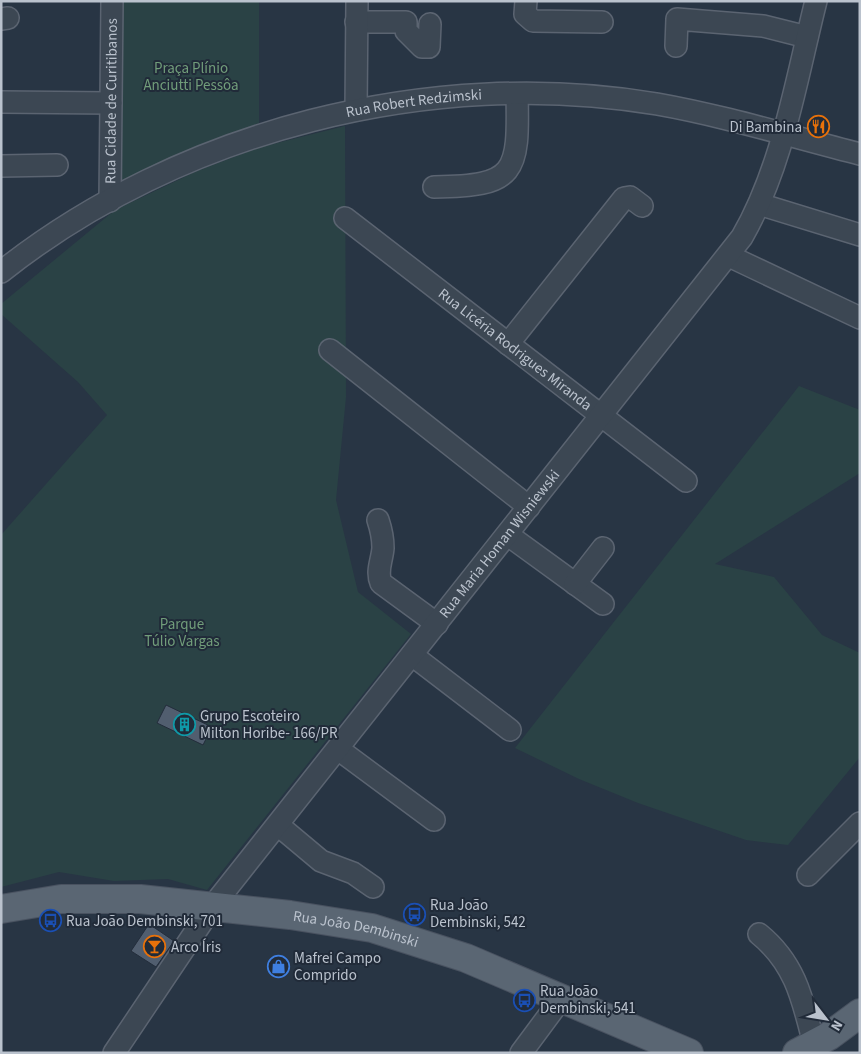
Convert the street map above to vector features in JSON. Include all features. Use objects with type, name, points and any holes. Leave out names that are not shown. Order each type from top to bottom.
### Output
[{"type":"main road","name":"Rua João Dembinski","points":[[3,911],[82,898],[140,899],[333,921],[372,928],[466,958],[675,1050]]},
{"type":"main road","points":[[806,1049],[860,1013]]},
{"type":"street","name":"Rua Cidade de Curitibanos","points":[[110,201],[112,1]]},
{"type":"street","points":[[526,1],[526,14],[534,21],[602,22]]},
{"type":"street","name":"Rua Maria Homan Wisniewski","points":[[114,1053],[212,907],[729,256],[750,224],[772,170],[816,1]]},
{"type":"street","points":[[356,110],[357,12],[406,22],[406,31],[422,47],[430,47],[430,24]]},
{"type":"street","points":[[676,46],[677,19],[762,26],[807,37]]},
{"type":"street","points":[[434,187],[474,186],[495,181],[510,169],[515,155],[517,94]]},
{"type":"street","name":"Rua Robert Redzimski","points":[[1,272],[44,241],[110,201],[156,177],[237,143],[317,118],[434,98],[517,94],[594,97],[657,104],[860,154]]},
{"type":"street","points":[[1,102],[111,103]]},
{"type":"street","points":[[1,166],[57,165]]},
{"type":"street","points":[[508,344],[624,198],[630,197],[642,206]]},
{"type":"street","points":[[759,204],[860,235]]},
{"type":"street","name":"Rua Licéria Rodrigues Miranda","points":[[345,218],[686,481]]},
{"type":"street","points":[[729,256],[860,318]]},
{"type":"street","points":[[330,350],[529,508]]},
{"type":"street","points":[[378,520],[382,533],[383,548],[378,575],[381,583],[437,624]]},
{"type":"street","points":[[508,535],[603,604]]},
{"type":"street","points":[[575,584],[603,548]]},
{"type":"street","points":[[412,655],[510,730]]},
{"type":"street","points":[[338,749],[434,820]]},
{"type":"street","points":[[808,875],[860,824]]},
{"type":"street","points":[[278,825],[322,861],[353,873],[373,887]]},
{"type":"street","points":[[760,934],[777,948],[799,987],[806,1049]]},
{"type":"street","points":[[521,1053],[561,999]]},
{"type":"green space","name":"Praça Plínio Anciutti Pessôa","points":[[123,1],[259,1],[259,123],[121,181]]},
{"type":"green space","name":"Parque Túlio Vargas","points":[[345,126],[346,397],[336,500],[358,592],[411,634],[207,890],[168,879],[114,881],[59,872],[1,887],[1,535],[107,415],[78,382],[1,314],[1,304],[115,210],[197,171],[257,148]]},
{"type":"green space","points":[[799,386],[860,410],[860,473],[715,564],[774,577],[822,635],[860,653],[860,757],[788,845],[746,840],[638,803],[579,779],[515,748]]},
{"type":"building","name":"Grupo Escoteiro Milton Horibe- 166/PR","points":[[166,705],[212,727],[203,745],[157,723]]},
{"type":"building","name":"Arco Íris","points":[[149,924],[174,941],[156,967],[131,951]]},
{"type":"place","name":"Di Bambina","points":[[818,127]]},
{"type":"place","name":"Grupo Escoteiro Milton Horibe- 166/PR","points":[[184,725]]},
{"type":"place","name":"Rua João Dembinski, 542","points":[[414,914]]},
{"type":"place","name":"Rua João Dembinski, 701","points":[[50,921]]},
{"type":"place","name":"Arco Íris","points":[[155,947]]},
{"type":"place","name":"Mafrei Campo Comprido","points":[[278,967]]},
{"type":"place","name":"Rua João Dembinski, 541","points":[[524,1000]]}]
